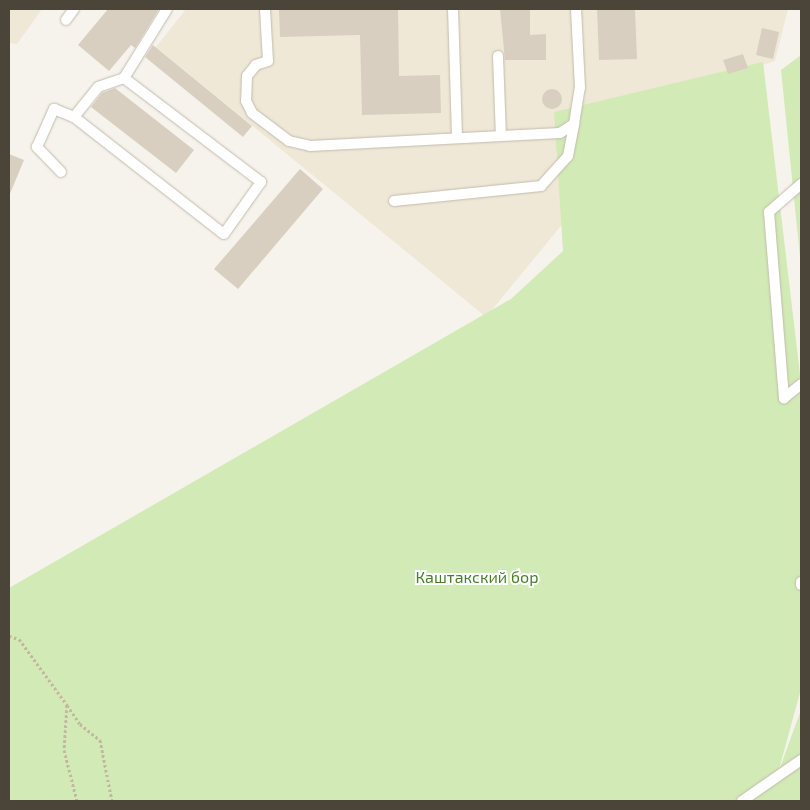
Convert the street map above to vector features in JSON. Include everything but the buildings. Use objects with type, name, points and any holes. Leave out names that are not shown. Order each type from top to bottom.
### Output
[{"type":"lane","points":[[66,20],[74,9]]},
{"type":"lane","points":[[74,117],[98,87],[124,78],[167,9]]},
{"type":"lane","points":[[265,9],[268,61],[256,65],[247,76],[246,101],[276,135],[310,146],[560,133],[574,124]]},
{"type":"lane","points":[[453,9],[457,137]]},
{"type":"lane","points":[[394,201],[541,186],[568,156],[580,88],[576,9]]},
{"type":"lane","points":[[498,56],[501,136]]},
{"type":"lane","points":[[61,172],[37,147],[54,109],[74,117],[224,234],[261,182],[124,78]]},
{"type":"lane","points":[[801,184],[769,212],[784,398],[801,384]]},
{"type":"lane","points":[[742,801],[801,760]]},
{"type":"path","points":[[9,636],[19,639],[80,724],[100,740],[112,801]]},
{"type":"path","points":[[67,704],[64,750],[77,801]]},
{"type":"shaded area","points":[[9,9],[42,9],[17,44],[9,43]]},
{"type":"shaded area","points":[[186,9],[788,9],[775,61],[667,97],[486,317],[156,47]]},
{"type":"green space","points":[[801,55],[801,267],[781,70]]},
{"type":"green space","name":"Каштакский бор","points":[[763,62],[801,383],[801,689],[778,773],[801,710],[801,801],[9,801],[9,588],[511,299],[563,251],[554,112]]}]
